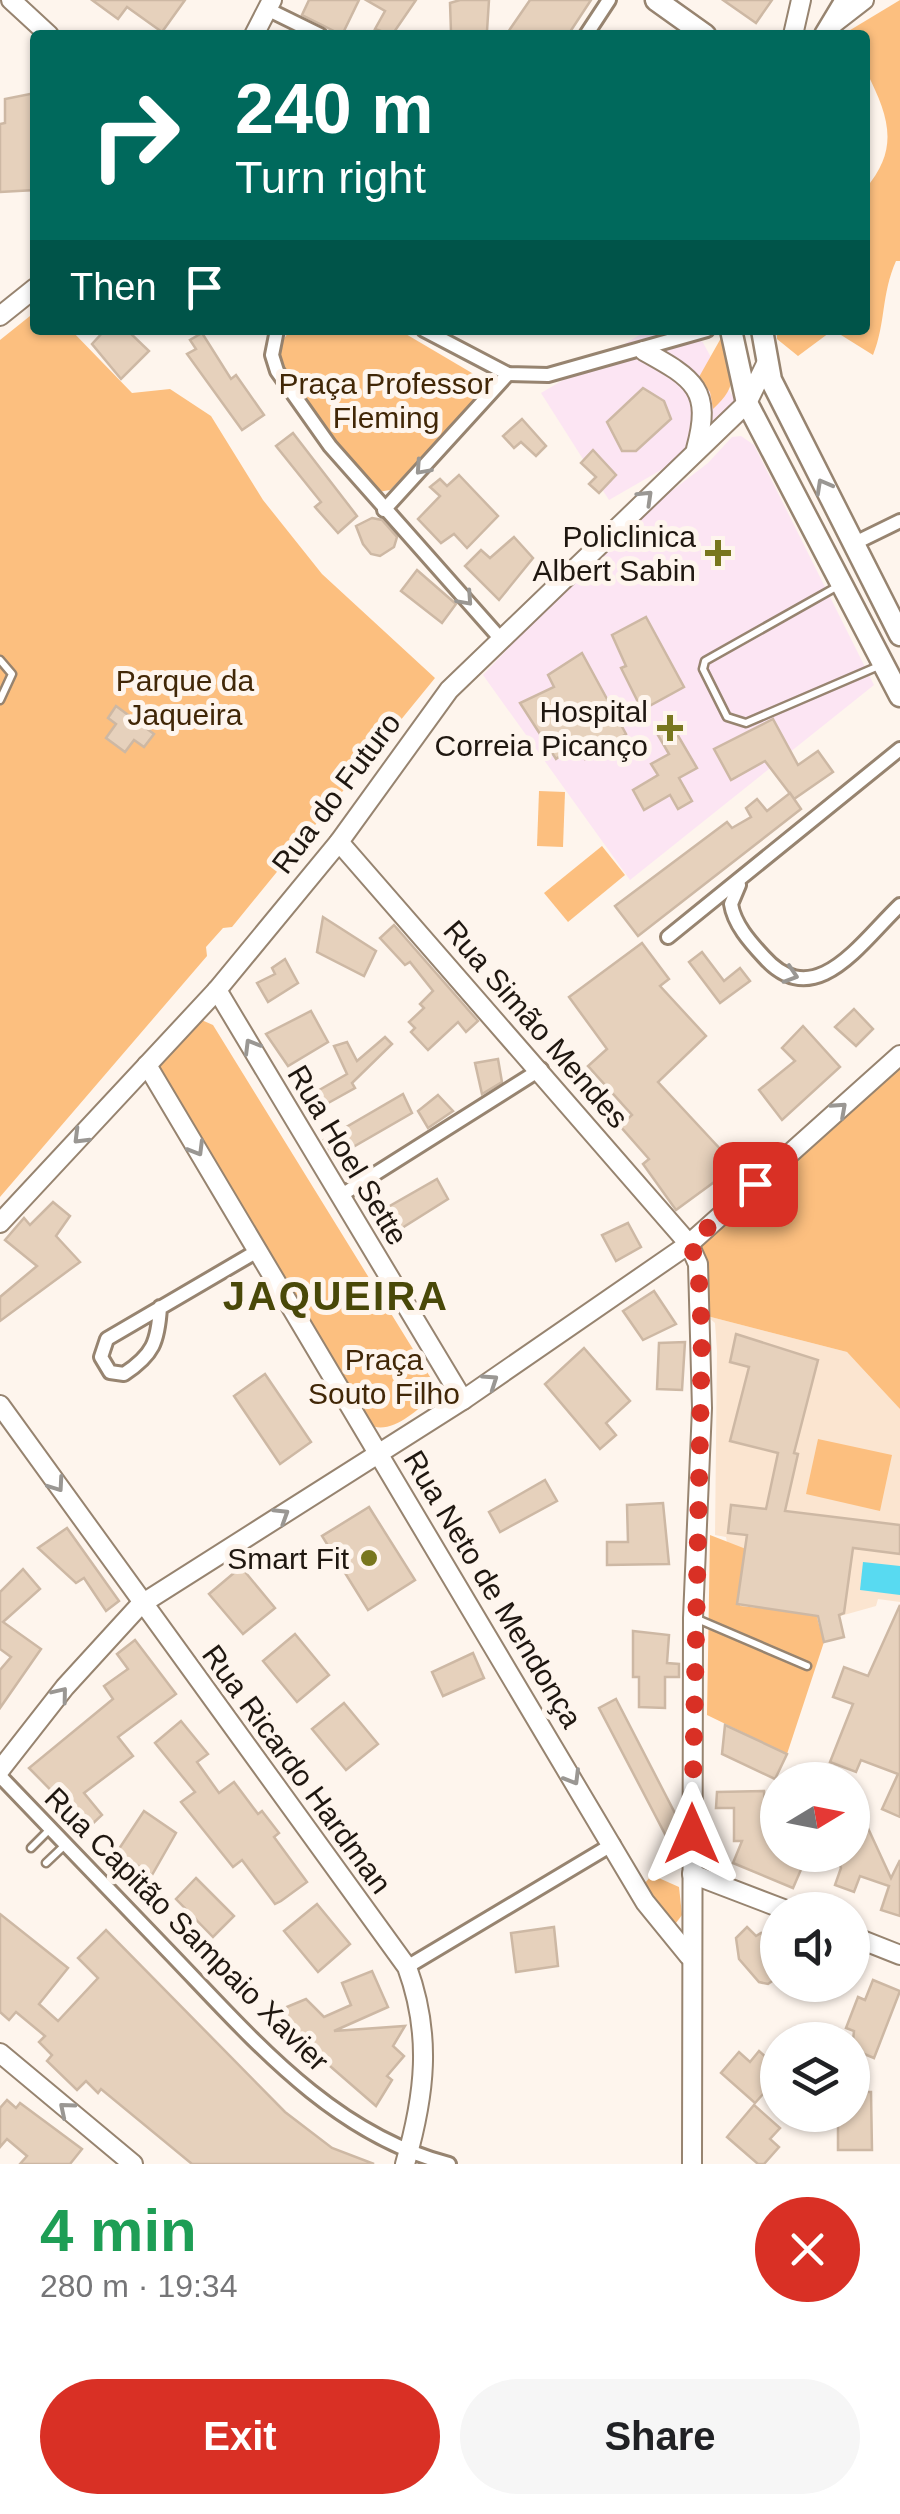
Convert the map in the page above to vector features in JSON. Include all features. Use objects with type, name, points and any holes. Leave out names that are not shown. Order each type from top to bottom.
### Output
[{"type":"main road","points":[[656,0],[698,30]]},
{"type":"main road","points":[[829,30],[846,0]]},
{"type":"main road","points":[[732,335],[747,403],[900,696]]},
{"type":"main road","points":[[763,335],[766,364],[816,472],[900,635]]},
{"type":"street","points":[[11,0],[44,30]]},
{"type":"street","points":[[589,30],[609,0]]},
{"type":"street","points":[[794,30],[802,0]]},
{"type":"street","points":[[829,30],[864,0]]},
{"type":"street","points":[[257,30],[270,5],[312,30]]},
{"type":"street","points":[[0,316],[30,292]]},
{"type":"street","points":[[276,335],[272,355],[277,371],[330,446],[499,637]]},
{"type":"street","points":[[434,335],[508,374],[548,375],[693,335]]},
{"type":"street","points":[[644,351],[693,383],[702,397],[705,415],[696,450]]},
{"type":"street","name":"Rua do Futuro","points":[[0,1223],[217,990],[339,842],[437,706],[499,637],[747,403],[766,364]]},
{"type":"street","points":[[384,510],[508,374]]},
{"type":"street","points":[[855,544],[900,521]]},
{"type":"street","points":[[668,937],[900,749]]},
{"type":"street","name":"Rua Simão Mendes","points":[[339,842],[690,1244]]},
{"type":"street","points":[[746,875],[730,904],[738,923],[776,970],[805,980],[827,973],[900,905]]},
{"type":"street","name":"Rua Hoel Sette","points":[[217,990],[462,1400]]},
{"type":"street","points":[[0,1773],[66,1688],[140,1605],[380,1454],[690,1244],[900,1055]]},
{"type":"street","name":"Rua Neto de Mendonça","points":[[147,1066],[613,1844],[668,1934],[690,1956]]},
{"type":"street","points":[[340,1196],[541,1069]]},
{"type":"street","points":[[690,1244],[698,1264],[702,1334],[694,1618],[692,2164]]},
{"type":"street","points":[[160,1307],[159,1332],[148,1358],[124,1374],[110,1372],[101,1356],[107,1339],[160,1307],[259,1250]]},
{"type":"street","name":"Rua Ricardo Hardman","points":[[0,1406],[140,1605],[407,1967],[421,2004],[426,2073],[406,2159]]},
{"type":"street","name":"Rua Capitão Sampaio Xavier","points":[[0,1773],[243,2030],[298,2079],[336,2112],[406,2159],[449,2164]]},
{"type":"street","points":[[407,1967],[613,1844]]},
{"type":"street","points":[[692,1874],[760,1900]]},
{"type":"street","points":[[668,1934],[682,1934],[691,1926]]},
{"type":"street","points":[[870,1943],[900,1955]]},
{"type":"street","points":[[0,2053],[122,2161]]},
{"type":"lane","points":[[843,583],[710,655],[703,669],[727,717],[746,723],[883,664]]},
{"type":"lane","points":[[0,660],[12,674],[0,700]]},
{"type":"lane","points":[[694,1618],[807,1666]]},
{"type":"lane","points":[[31,1848],[51,1828]]},
{"type":"lane","points":[[46,1863],[66,1844]]},
{"type":"shaded area","name":"Policlinica Albert Sabin","points":[[640,335],[699,335],[746,421],[609,500],[541,393]]},
{"type":"shaded area","name":"Hospital Correia Picanço","points":[[741,436],[754,445],[874,685],[630,880],[483,675],[618,532],[708,463],[732,437]]},
{"type":"shaded area","points":[[707,1316],[847,1352],[896,1402],[900,1409],[900,1602],[878,1599],[876,1606],[819,1622],[815,1614],[739,1606],[726,1537],[715,1535],[717,1351],[715,1323]]},
{"type":"green space","points":[[900,0],[900,261],[896,261],[891,273],[873,355],[841,335],[870,335],[870,182],[887,146],[885,118],[870,81],[870,30],[850,30]]},
{"type":"green space","name":"Parque da Jaqueira","points":[[30,316],[30,335],[76,335],[132,393],[170,389],[211,416],[263,500],[322,574],[435,678],[232,927],[223,928],[206,947],[207,956],[0,1197],[0,340]]},
{"type":"green space","name":"Praça Professor Fleming","points":[[287,335],[407,335],[477,376],[484,392],[390,490],[378,492],[357,474],[279,362],[279,346]]},
{"type":"green space","points":[[777,335],[826,335],[798,356]]},
{"type":"green space","points":[[721,338],[732,376],[727,392],[713,409],[710,392],[699,377]]},
{"type":"green space","points":[[539,791],[565,792],[563,847],[537,846]]},
{"type":"green space","points":[[602,846],[625,875],[568,922],[544,893]]},
{"type":"green space","name":"Praça Souto Filho","points":[[197,1018],[213,1025],[432,1380],[431,1398],[394,1425],[369,1425],[158,1071],[158,1063]]},
{"type":"green space","points":[[900,1065],[900,1409],[847,1352],[707,1316],[701,1243]]},
{"type":"green space","points":[[818,1439],[892,1455],[880,1511],[806,1494]]},
{"type":"green space","points":[[710,1535],[746,1549],[740,1606],[816,1614],[824,1642],[787,1754],[707,1715]]},
{"type":"green space","points":[[652,1875],[679,1887],[682,1915],[676,1923],[666,1921],[644,1884]]},
{"type":"water","points":[[863,1562],[900,1566],[900,1595],[860,1590]]},
{"type":"building","points":[[92,0],[185,0],[163,30],[127,7],[118,19]]},
{"type":"building","points":[[309,0],[359,0],[344,30],[332,30],[302,15]]},
{"type":"building","points":[[366,0],[416,0],[395,30],[375,29],[385,11]]},
{"type":"building","points":[[489,0],[487,30],[451,30],[450,3]]},
{"type":"building","points":[[530,0],[591,0],[571,30],[509,30]]},
{"type":"building","points":[[723,0],[772,0],[756,23]]},
{"type":"building","points":[[30,94],[30,190],[0,192],[0,124],[5,123],[5,99]]},
{"type":"building","points":[[100,335],[132,335],[149,351],[121,379],[92,344]]},
{"type":"building","points":[[203,335],[231,379],[236,375],[264,415],[242,430],[187,354],[196,349],[190,340]]},
{"type":"building","points":[[643,388],[664,401],[671,419],[636,451],[622,451],[607,422]]},
{"type":"building","points":[[522,419],[546,446],[536,456],[521,442],[514,448],[503,436]]},
{"type":"building","points":[[293,433],[357,516],[338,533],[315,507],[321,502],[276,446]]},
{"type":"building","points":[[593,450],[616,475],[599,493],[589,484],[596,477],[581,463]]},
{"type":"building","points":[[459,475],[498,516],[467,548],[454,534],[441,543],[418,519],[440,496],[430,487],[440,479],[447,486]]},
{"type":"building","points":[[372,518],[382,520],[397,537],[394,547],[380,556],[371,554],[363,544],[356,526]]},
{"type":"building","points":[[514,537],[533,558],[499,600],[465,566],[481,550],[490,558]]},
{"type":"building","points":[[417,570],[456,604],[442,623],[401,591]]},
{"type":"building","points":[[646,617],[684,687],[642,710],[621,668],[626,666],[612,635]]},
{"type":"building","points":[[582,653],[626,734],[585,759],[576,744],[556,759],[520,703],[554,687],[548,675]]},
{"type":"building","points":[[116,706],[154,734],[144,747],[134,740],[125,752],[106,738],[116,724],[108,718]]},
{"type":"building","points":[[773,719],[798,765],[818,751],[833,772],[794,799],[765,761],[731,780],[714,749]]},
{"type":"building","points":[[670,722],[697,768],[679,778],[692,801],[678,809],[670,795],[644,810],[633,790],[658,775],[651,764],[669,754],[655,730]]},
{"type":"building","points":[[790,793],[801,809],[638,936],[615,906],[727,822],[732,828],[751,817],[746,808],[757,799],[767,811]]},
{"type":"building","points":[[323,917],[376,951],[364,976],[317,952]]},
{"type":"building","points":[[394,925],[478,1021],[466,1032],[458,1022],[428,1050],[411,1032],[415,1028],[409,1022],[424,1008],[420,1004],[433,991],[410,962],[405,965],[380,938]]},
{"type":"building","points":[[642,943],[669,979],[660,986],[706,1036],[658,1082],[736,1166],[676,1210],[643,1164],[649,1159],[620,1126],[632,1115],[588,1066],[607,1049],[569,997]]},
{"type":"building","points":[[702,952],[724,981],[740,968],[750,981],[720,1003],[689,962]]},
{"type":"building","points":[[285,959],[298,983],[268,1002],[257,983],[275,974],[272,968]]},
{"type":"building","points":[[854,1009],[873,1029],[856,1046],[835,1027]]},
{"type":"building","points":[[311,1011],[328,1042],[288,1066],[266,1034]]},
{"type":"building","points":[[803,1026],[840,1067],[782,1120],[759,1090],[795,1061],[782,1048]]},
{"type":"building","points":[[385,1037],[392,1044],[352,1083],[355,1088],[312,1112],[307,1097],[347,1074],[334,1046],[347,1042],[357,1061]]},
{"type":"building","points":[[498,1059],[502,1082],[482,1094],[475,1063]]},
{"type":"building","points":[[403,1094],[412,1113],[334,1158],[324,1140]]},
{"type":"building","points":[[438,1095],[453,1111],[428,1128],[418,1111]]},
{"type":"building","points":[[437,1179],[448,1199],[394,1233],[381,1211]]},
{"type":"building","points":[[53,1202],[70,1216],[56,1236],[80,1262],[0,1321],[0,1297],[37,1266],[5,1240],[24,1218],[30,1225]]},
{"type":"building","points":[[628,1223],[641,1247],[616,1261],[602,1235]]},
{"type":"building","points":[[654,1291],[676,1324],[643,1340],[623,1311]]},
{"type":"building","points":[[736,1334],[818,1360],[794,1453],[798,1454],[785,1511],[900,1525],[900,1554],[853,1548],[844,1613],[839,1615],[844,1637],[824,1642],[818,1616],[737,1604],[747,1535],[728,1533],[731,1505],[766,1509],[778,1453],[730,1441],[749,1367],[730,1362]]},
{"type":"building","points":[[685,1342],[682,1390],[657,1389],[659,1343]]},
{"type":"building","points":[[584,1348],[630,1401],[606,1423],[616,1435],[600,1449],[545,1384]]},
{"type":"building","points":[[265,1374],[311,1442],[280,1464],[234,1396]]},
{"type":"building","points":[[545,1480],[557,1501],[500,1532],[489,1512]]},
{"type":"building","points":[[663,1503],[669,1564],[607,1565],[607,1542],[628,1542],[627,1505]]},
{"type":"building","name":"Smart Fit","points":[[369,1507],[415,1580],[368,1610],[322,1536]]},
{"type":"building","points":[[67,1528],[119,1601],[106,1611],[84,1578],[76,1583],[38,1548]]},
{"type":"building","points":[[241,1567],[275,1608],[243,1634],[209,1594]]},
{"type":"building","points":[[23,1569],[40,1589],[3,1622],[41,1649],[0,1708],[0,1670],[11,1657],[0,1649],[0,1592]]},
{"type":"building","points":[[900,1605],[900,1817],[882,1809],[898,1774],[861,1760],[830,1762],[853,1704],[833,1697],[844,1667],[868,1676]]},
{"type":"building","points":[[633,1631],[669,1635],[667,1663],[679,1664],[679,1677],[665,1677],[665,1708],[639,1707],[639,1677],[633,1677]]},
{"type":"building","points":[[295,1634],[329,1675],[297,1702],[263,1661]]},
{"type":"building","points":[[135,1640],[176,1694],[118,1737],[133,1756],[84,1793],[102,1815],[88,1828],[29,1768],[113,1699],[104,1686],[128,1669],[117,1654]]},
{"type":"building","points":[[473,1653],[484,1678],[443,1696],[432,1672]]},
{"type":"building","points":[[616,1699],[679,1821],[666,1836],[599,1708]]},
{"type":"building","points":[[344,1703],[378,1744],[346,1770],[312,1729]]},
{"type":"building","points":[[181,1721],[208,1754],[197,1762],[219,1793],[234,1782],[258,1814],[262,1811],[279,1833],[274,1837],[307,1882],[281,1901],[275,1904],[242,1860],[233,1867],[181,1802],[195,1792],[155,1743]]},
{"type":"building","points":[[725,1725],[787,1754],[783,1762],[760,1762],[760,1772],[722,1754]]},
{"type":"building","points":[[760,1791],[760,1872],[800,1872],[793,1888],[733,1863],[742,1841],[734,1841],[734,1808],[716,1808],[717,1792]]},
{"type":"building","points":[[144,1811],[176,1833],[152,1875],[117,1852]]},
{"type":"building","points":[[870,1832],[891,1878],[900,1860],[900,1916],[881,1910],[889,1886],[860,1876],[854,1892],[835,1885],[840,1872],[870,1872]]},
{"type":"building","points":[[196,1878],[234,1916],[213,1937],[176,1899]]},
{"type":"building","points":[[317,1904],[350,1944],[318,1972],[284,1931]]},
{"type":"building","points":[[0,1914],[68,1968],[39,2004],[58,2021],[98,1978],[78,1958],[106,1930],[285,2112],[332,2148],[374,2164],[192,2164],[101,2089],[98,2093],[86,2081],[77,2090],[47,2061],[52,2055],[39,2042],[45,2036],[16,2012],[9,2020],[0,2012]]},
{"type":"building","points":[[554,1927],[558,1966],[516,1972],[511,1933]]},
{"type":"building","points":[[747,1927],[756,1936],[760,1934],[760,1982],[739,1959],[736,1938]]},
{"type":"building","points":[[372,1971],[388,2007],[334,2031],[405,2026],[393,2046],[404,2056],[387,2076],[392,2080],[376,2106],[270,2014],[306,1999],[324,2017],[351,2005],[342,1983]]},
{"type":"building","points":[[873,1980],[900,1991],[874,2058],[870,2056],[870,2022],[848,2022],[856,2002],[870,2002]]},
{"type":"building","points":[[739,2052],[750,2062],[760,2052],[760,2097],[755,2103],[721,2073]]},
{"type":"building","points":[[871,2092],[872,2150],[838,2150],[838,2132],[870,2132]]},
{"type":"building","points":[[7,2100],[16,2108],[20,2103],[82,2149],[70,2164],[20,2164],[27,2156],[7,2139],[0,2147],[0,2108]]},
{"type":"building","points":[[754,2105],[760,2110],[760,2132],[776,2132],[770,2139],[779,2147],[764,2164],[758,2164],[727,2137]]},
{"type":"place","name":"Policlinica Albert Sabin","points":[[718,553]]},
{"type":"place","name":"Hospital Correia Picanço","points":[[670,728]]},
{"type":"place","name":"Smart Fit","points":[[369,1558]]},
{"type":"district","name":"JAQUEIRA","points":[[336,1296]]},
{"type":"route","points":[[692,1834],[702,1334],[698,1264],[690,1244],[755,1184]]}]
